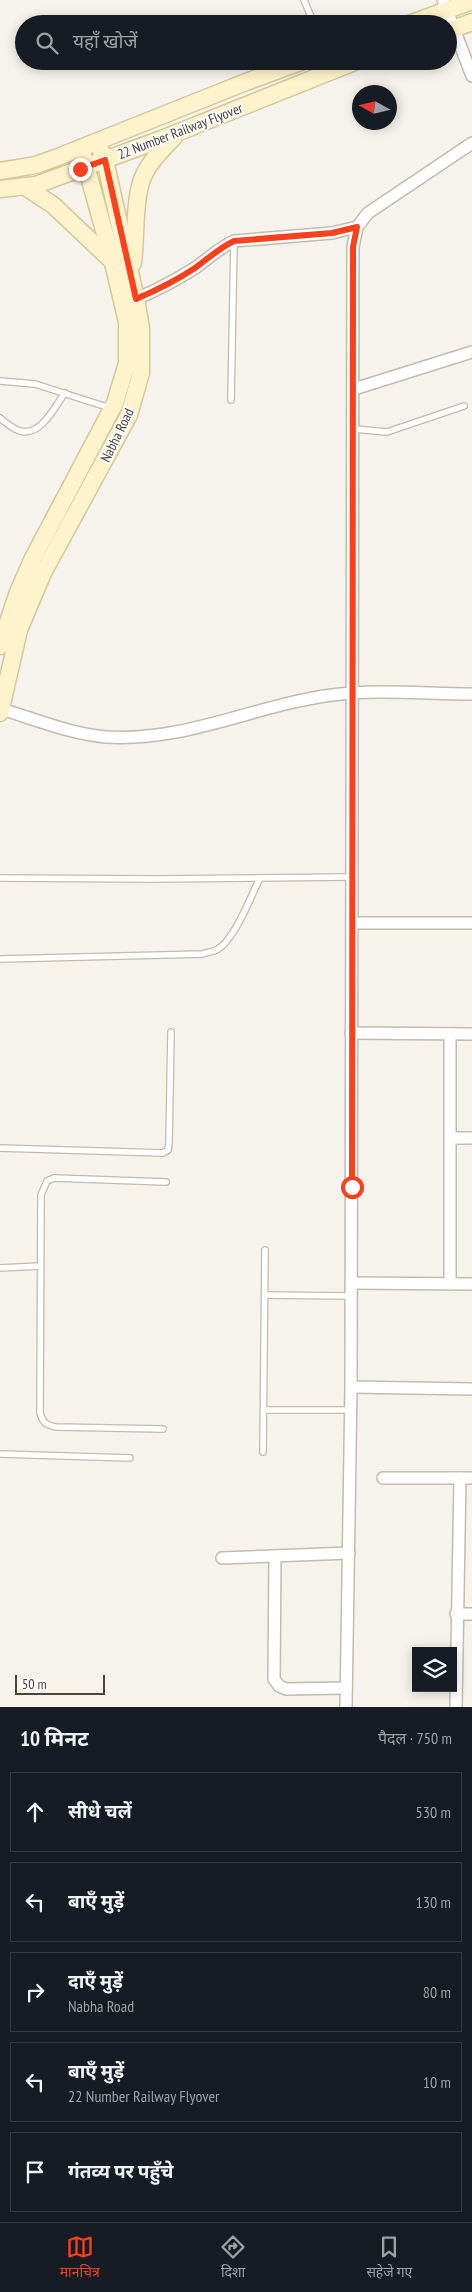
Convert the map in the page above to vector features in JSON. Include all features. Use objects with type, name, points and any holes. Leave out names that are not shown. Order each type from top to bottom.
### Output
[{"type":"main road","points":[[426,15],[445,5],[472,1]]},
{"type":"main road","points":[[457,28],[472,22]]},
{"type":"main road","name":"22 Number Railway Flyover","points":[[0,171],[36,165],[279,70]]},
{"type":"main road","name":"22 Number Railway Flyover","points":[[0,189],[36,185],[179,132],[334,70]]},
{"type":"main road","points":[[131,277],[139,190],[142,177],[161,151],[179,132]]},
{"type":"main road","name":"Nabha Road","points":[[0,714],[19,630],[43,573],[129,415],[141,373],[141,336],[136,299],[105,160],[97,142]]},
{"type":"main road","name":"Nabha Road","points":[[0,646],[16,599],[33,558],[112,409],[127,363],[128,342],[126,322],[113,263],[81,148]]},
{"type":"main road","points":[[24,186],[53,205],[113,263]]},
{"type":"street","points":[[457,42],[472,76]]},
{"type":"street","points":[[346,1707],[351,1386],[353,247],[357,227],[368,213],[472,143]]},
{"type":"street","points":[[136,299],[174,282],[221,247],[234,241],[332,233],[357,227]]},
{"type":"street","points":[[354,389],[472,352]]},
{"type":"street","points":[[0,709],[73,732],[106,737],[142,737],[203,727],[300,700],[353,692],[472,694]]},
{"type":"street","points":[[352,923],[472,923]]},
{"type":"street","points":[[351,1033],[472,1034]]},
{"type":"street","points":[[450,1034],[450,1284]]},
{"type":"street","points":[[450,1138],[472,1138]]},
{"type":"street","points":[[351,1283],[472,1284]]},
{"type":"street","points":[[351,1386],[472,1388]]},
{"type":"street","points":[[383,1478],[472,1478]]},
{"type":"street","points":[[456,1707],[456,1614],[460,1478]]},
{"type":"street","points":[[222,1558],[349,1553]]},
{"type":"street","points":[[276,1556],[274,1679],[279,1686],[286,1689],[346,1688]]},
{"type":"street","points":[[456,1614],[472,1614]]},
{"type":"lane","points":[[304,0],[310,15]]},
{"type":"lane","points":[[231,400],[234,241]]},
{"type":"lane","points":[[0,381],[35,384],[65,392],[129,415]]},
{"type":"lane","points":[[0,418],[18,430],[26,432],[35,430],[43,423],[65,392]]},
{"type":"lane","points":[[354,429],[387,432],[464,406]]},
{"type":"lane","points":[[0,878],[351,877]]},
{"type":"lane","points":[[0,959],[203,954],[218,949],[226,941],[236,926],[260,878]]},
{"type":"lane","points":[[0,1148],[163,1153],[168,1150],[171,1032]]},
{"type":"lane","points":[[163,1429],[56,1427],[47,1426],[42,1421],[40,1413],[40,1266],[41,1195],[47,1181],[54,1178],[166,1182]]},
{"type":"lane","points":[[263,1452],[265,1250]]},
{"type":"lane","points":[[0,1268],[40,1266]]},
{"type":"lane","points":[[265,1295],[351,1296]]},
{"type":"lane","points":[[264,1410],[350,1410]]},
{"type":"lane","points":[[0,1454],[130,1458]]},
{"type":"route","points":[[80,169],[105,160],[136,299],[174,282],[221,247],[234,241],[332,233],[357,227],[353,247],[352,1187]]}]
